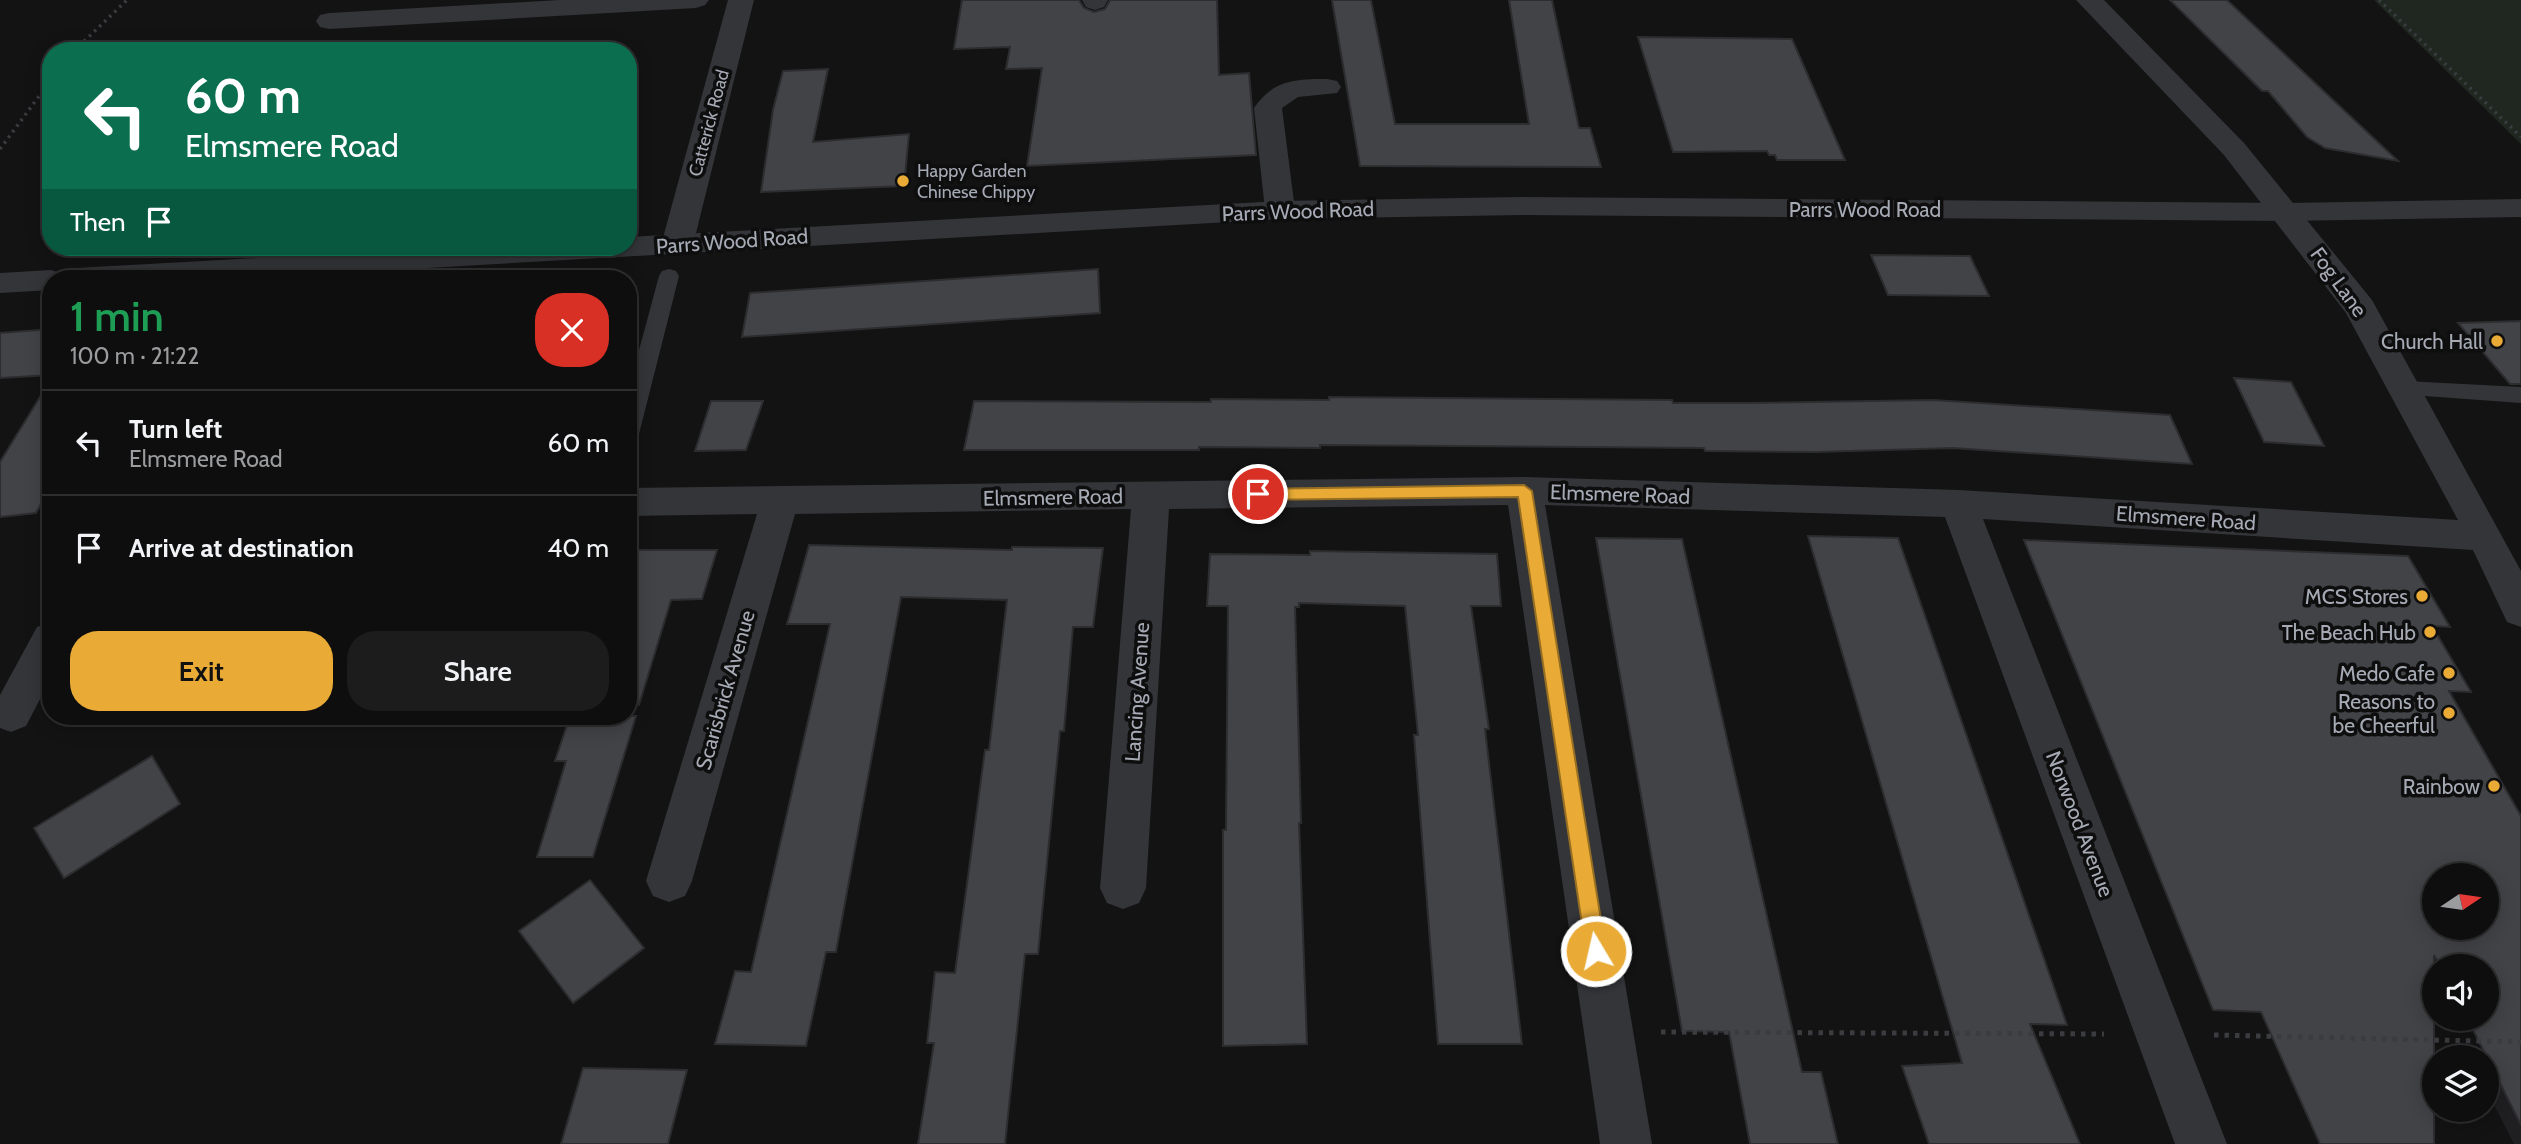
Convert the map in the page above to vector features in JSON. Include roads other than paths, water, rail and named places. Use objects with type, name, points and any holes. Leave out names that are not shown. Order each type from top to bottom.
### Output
[{"type":"street","points":[[329,20],[695,0]]},
{"type":"street","name":"Catterick Road","points":[[677,245],[741,0]]},
{"type":"street","name":"Fog Lane","points":[[2089,0],[2234,149],[2287,212],[2360,308],[2485,536],[2521,611]]},
{"type":"street","points":[[1280,210],[1268,108],[1272,99],[1288,90],[1327,87]]},
{"type":"street","name":"Parrs Wood Road","points":[[637,248],[1280,210],[1536,206],[2287,212],[2521,208]]},
{"type":"street","name":"Parrs Wood Road","points":[[289,270],[506,256]]},
{"type":"street","points":[[0,283],[42,281]]},
{"type":"street","points":[[1524,491],[1626,1144]]},
{"type":"street","name":"Elmsmere Road","points":[[637,502],[1524,491],[1959,503],[2485,536]]},
{"type":"street","name":"Lancing Avenue","points":[[1123,888],[1151,496]]},
{"type":"street","name":"Scarisbrick Avenue","points":[[669,881],[780,500]]},
{"type":"street","name":"Norwood Avenue","points":[[1959,503],[2201,1144]]},
{"type":"street","points":[[11,714],[42,655]]},
{"type":"lane","points":[[637,399],[669,276]]},
{"type":"lane","points":[[2405,389],[2521,395]]},
{"type":"place","name":"Happy Garden Chinese Chippy","points":[[903,181]]},
{"type":"place","name":"Church Hall","points":[[2497,341]]},
{"type":"place","name":"MCS Stores","points":[[2422,596]]},
{"type":"place","name":"The Beach Hub","points":[[2430,632]]},
{"type":"place","name":"Medo Cafe","points":[[2449,673]]},
{"type":"place","name":"Reasons to be Cheerful","points":[[2449,713]]},
{"type":"place","name":"Rainbow","points":[[2494,786]]}]
